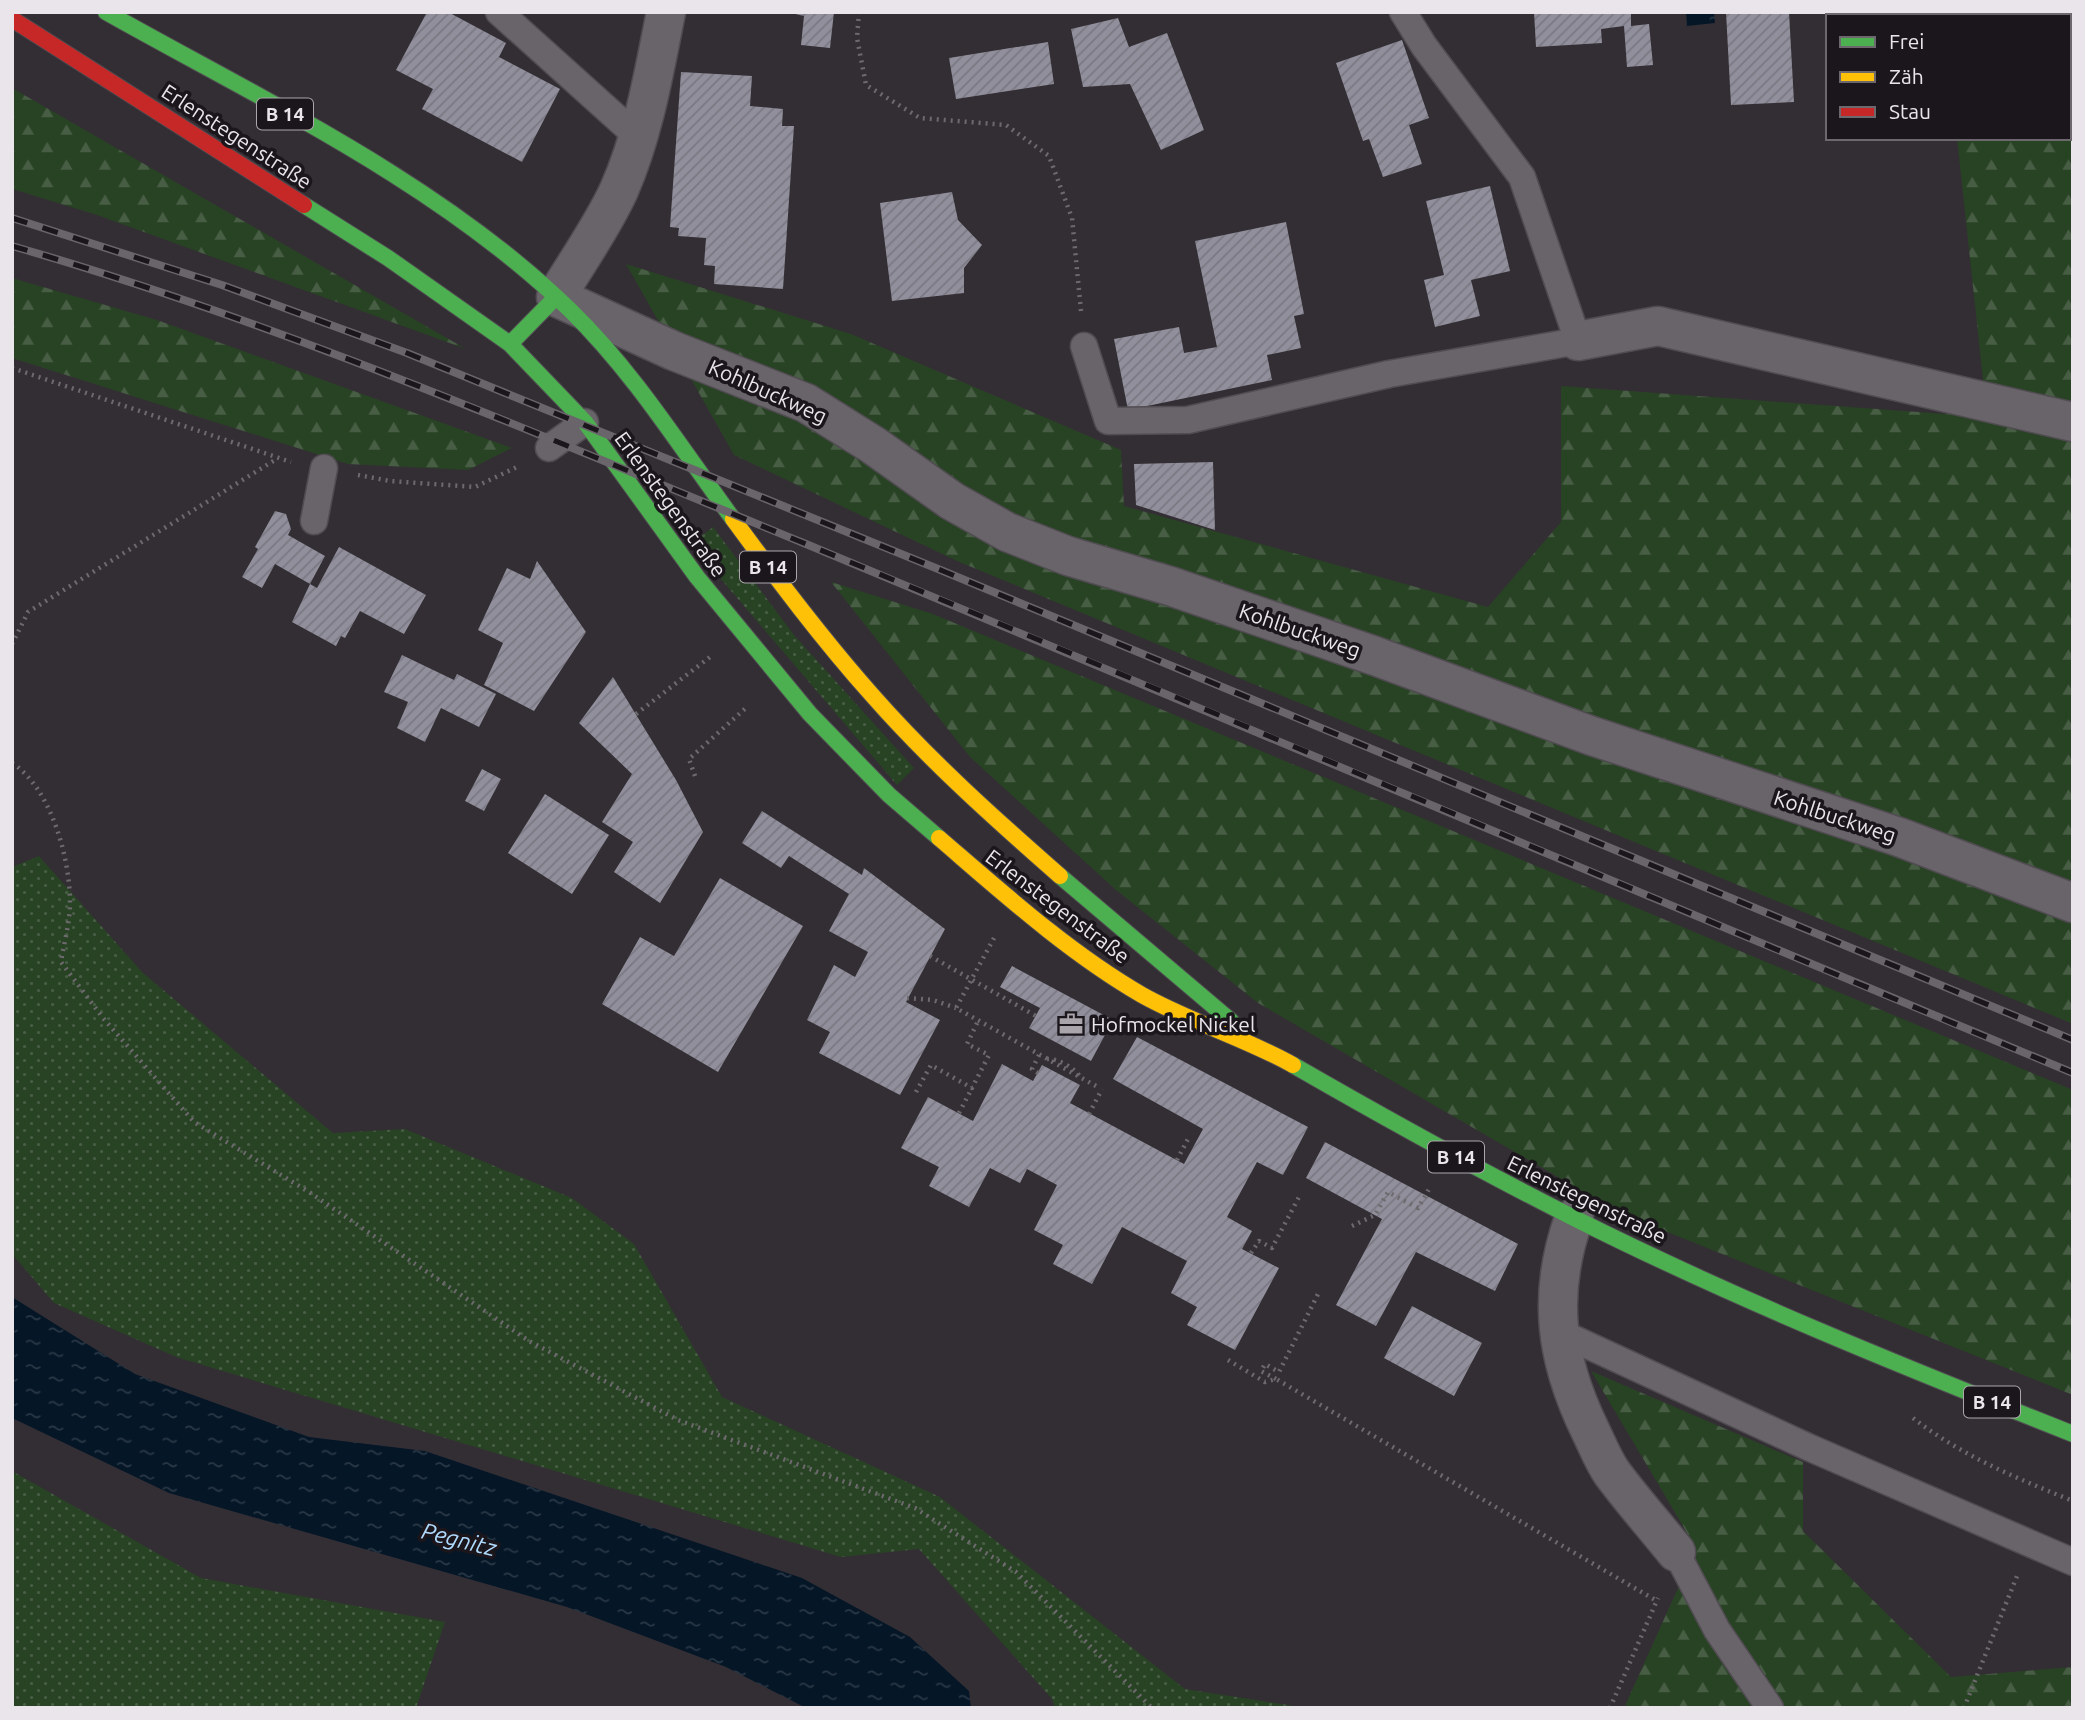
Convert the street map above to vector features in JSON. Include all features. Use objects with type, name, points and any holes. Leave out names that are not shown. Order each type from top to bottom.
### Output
[{"type":"main road","name":"Erlenstegenstraße","points":[[106,12],[386,171],[461,221],[556,297],[596,339],[642,395],[829,646],[995,826],[1262,1048]]},
{"type":"main road","name":"Erlenstegenstraße","points":[[12,19],[388,258],[510,344],[584,422],[697,577],[810,714],[889,795],[972,858],[1049,930],[1144,996],[1262,1048],[1448,1153],[1574,1218],[1711,1283],[1911,1370],[2073,1434]]},
{"type":"main road","points":[[510,344],[556,297]]},
{"type":"street","points":[[556,297],[618,192],[638,137],[666,12]]},
{"type":"street","name":"Kohlbuckweg","points":[[556,297],[674,351],[806,403],[873,445],[951,501],[1007,532],[1068,556],[1170,586],[1375,656],[1592,736],[1899,837],[2073,903]]},
{"type":"street","points":[[1578,341],[1658,326],[2073,422]]},
{"type":"street","points":[[1574,1218],[1566,1241],[1557,1293],[1564,1367],[1578,1405],[1610,1470],[1676,1552]]},
{"type":"lane","points":[[499,12],[638,137]]},
{"type":"lane","points":[[1084,346],[1108,421],[1188,420],[1389,374],[1578,341],[1522,177],[1424,47],[1403,12]]},
{"type":"lane","points":[[549,447],[584,422]]},
{"type":"lane","points":[[314,521],[324,468]]},
{"type":"lane","points":[[1559,1332],[1808,1447],[2073,1562]]},
{"type":"lane","points":[[1676,1552],[1717,1630],[1770,1708]]},
{"type":"path","points":[[859,12],[857,38],[866,85],[920,118],[1006,125],[1049,156],[1072,218],[1084,346]]},
{"type":"path","points":[[12,368],[276,459],[390,481],[475,487],[549,447]]},
{"type":"path","points":[[12,644],[28,612],[276,459]]},
{"type":"path","points":[[636,714],[710,657]]},
{"type":"path","points":[[695,776],[689,759],[748,706]]},
{"type":"path","points":[[12,763],[28,773],[61,834],[70,903],[61,962],[103,1018],[194,1122],[309,1192],[529,1341],[678,1420],[915,1508],[1016,1572],[1152,1708]]},
{"type":"path","points":[[956,1009],[996,934]]},
{"type":"path","points":[[930,956],[1035,1016]]},
{"type":"path","points":[[907,998],[933,1000],[956,1009],[1096,1086]]},
{"type":"path","points":[[959,1113],[989,1055],[967,1044],[978,1021]]},
{"type":"path","points":[[1038,1073],[1032,1069],[1039,1055]]},
{"type":"path","points":[[916,1092],[931,1065],[972,1088]]},
{"type":"path","points":[[1089,1114],[1101,1089]]},
{"type":"path","points":[[1177,1160],[1189,1137]]},
{"type":"path","points":[[1352,1226],[1375,1215],[1388,1192],[1418,1208],[1432,1181]]},
{"type":"path","points":[[1251,1253],[1259,1241],[1272,1248],[1299,1197]]},
{"type":"path","points":[[1318,1293],[1279,1372],[1265,1364],[1261,1371],[1657,1601]]},
{"type":"path","points":[[1228,1360],[1265,1382],[1276,1379]]},
{"type":"path","points":[[1906,1413],[1944,1442],[2073,1501]]},
{"type":"path","points":[[1964,1708],[2030,1543]]},
{"type":"path","points":[[1610,1708],[1676,1552]]},
{"type":"green space","points":[[2073,12],[2073,1024],[957,561],[734,455],[626,264],[851,334],[1121,450],[1124,506],[1488,607],[1561,522],[1561,386],[1987,417],[1957,140],[2071,140],[2071,14],[1944,14]]},
{"type":"green space","points":[[12,88],[466,349],[97,215],[12,189]]},
{"type":"green space","points":[[12,278],[157,320],[512,448],[468,470],[348,464],[12,358]]},
{"type":"green space","points":[[713,527],[794,635],[914,768],[897,785],[691,544]]},
{"type":"green space","points":[[831,582],[933,614],[2073,1090],[2073,1395],[1620,1213],[1258,1003],[1116,890],[970,757]]},
{"type":"green space","points":[[39,856],[143,973],[333,1133],[405,1129],[572,1198],[634,1244],[722,1397],[940,1497],[1185,1689],[1308,1708],[1055,1708],[1052,1699],[919,1549],[841,1557],[176,1357],[54,1303],[12,1254],[12,867]]},
{"type":"green space","points":[[1591,1371],[1803,1462],[1803,1531],[1951,1677],[2073,1667],[2073,1708],[1624,1708],[1696,1548]]},
{"type":"green space","points":[[12,1471],[201,1578],[445,1622],[416,1708],[12,1708]]},
{"type":"water","points":[[1686,12],[1714,12],[1715,23],[1687,26]]},
{"type":"water","name":"Pegnitz","points":[[12,1297],[135,1374],[309,1437],[425,1451],[802,1578],[910,1637],[969,1691],[971,1708],[806,1708],[726,1667],[567,1607],[169,1493],[12,1418]]},
{"type":"building","points":[[427,12],[448,12],[506,43],[499,57],[560,89],[522,162],[422,109],[433,89],[396,70]]},
{"type":"building","points":[[787,12],[834,12],[830,48],[801,45],[804,16]]},
{"type":"building","points":[[1534,12],[1631,12],[1631,26],[1649,24],[1653,65],[1627,67],[1624,26],[1601,29],[1602,43],[1536,47]]},
{"type":"building","points":[[1726,12],[1789,12],[1794,102],[1731,105]]},
{"type":"building","points":[[1118,18],[1129,47],[1167,33],[1204,130],[1161,150],[1130,84],[1083,87],[1071,29]]},
{"type":"building","points":[[1402,40],[1429,118],[1409,125],[1422,164],[1383,177],[1369,139],[1363,141],[1336,63]]},
{"type":"building","points":[[1048,42],[1054,84],[956,99],[949,58]]},
{"type":"building","points":[[681,72],[752,76],[750,106],[783,109],[782,126],[794,126],[783,289],[714,284],[715,266],[704,265],[706,238],[678,236],[679,228],[670,227]]},
{"type":"building","points":[[1490,186],[1510,271],[1471,280],[1480,316],[1435,327],[1424,280],[1444,275],[1426,201]]},
{"type":"building","points":[[952,192],[958,220],[982,245],[964,268],[964,293],[892,301],[880,203]]},
{"type":"building","points":[[1286,222],[1304,314],[1294,316],[1301,348],[1267,355],[1272,380],[1128,410],[1114,339],[1179,327],[1184,353],[1217,347],[1195,241]]},
{"type":"building","points":[[1213,462],[1215,530],[1136,505],[1134,464]]},
{"type":"building","points":[[275,511],[286,514],[291,529],[288,535],[325,556],[310,584],[275,564],[262,588],[242,577]]},
{"type":"building","points":[[339,547],[426,595],[404,634],[360,611],[345,638],[341,636],[336,646],[292,622],[310,584],[317,588]]},
{"type":"building","points":[[537,561],[586,632],[534,711],[484,685],[503,643],[478,630],[507,568],[530,579]]},
{"type":"building","points":[[402,655],[454,680],[457,674],[496,694],[479,727],[441,708],[425,742],[397,728],[408,702],[384,692]]},
{"type":"building","points":[[613,677],[676,780],[703,832],[660,903],[614,872],[633,842],[602,822],[632,774],[579,723]]},
{"type":"building","points":[[482,769],[501,779],[484,811],[465,801]]},
{"type":"building","points":[[545,794],[609,835],[572,894],[508,853]]},
{"type":"building","points":[[762,811],[862,875],[864,868],[945,929],[906,1002],[940,1020],[900,1095],[819,1053],[830,1032],[807,1020],[834,965],[855,977],[868,952],[829,931],[849,894],[789,856],[781,868],[742,843]]},
{"type":"building","points":[[720,878],[803,926],[718,1072],[602,1004],[640,937],[674,956]]},
{"type":"building","name":"Hofmockel Nickel","points":[[1012,966],[1113,1020],[1091,1061],[1029,1028],[1040,1008],[1000,987]]},
{"type":"building","points":[[1137,1037],[1308,1127],[1283,1175],[1257,1162],[1227,1217],[1252,1231],[1242,1249],[1279,1268],[1235,1350],[1187,1325],[1197,1307],[1171,1293],[1187,1261],[1122,1227],[1092,1284],[1053,1264],[1063,1245],[1034,1230],[1057,1185],[1027,1169],[1020,1183],[990,1168],[969,1207],[929,1186],[939,1167],[901,1148],[928,1097],[973,1121],[1002,1064],[1033,1081],[1042,1065],[1080,1085],[1070,1103],[1184,1164],[1203,1129],[1113,1079]]},
{"type":"building","points":[[1325,1142],[1518,1244],[1495,1291],[1416,1252],[1376,1326],[1336,1305],[1382,1219],[1306,1178]]},
{"type":"building","points":[[1412,1306],[1482,1343],[1454,1396],[1384,1358]]},
{"type":"railway","points":[[12,218],[222,285],[407,353],[943,571],[2073,1040]]},
{"type":"railway","points":[[12,246],[214,310],[512,423],[965,609],[2073,1073]]},
{"type":"traffic: fast","points":[[106,12],[348,146],[464,222],[519,264],[570,310],[615,358],[733,519]]},
{"type":"traffic: fast","points":[[304,205],[388,258],[510,344],[585,422],[697,577],[810,714],[889,795],[939,838]]},
{"type":"traffic: fast","points":[[510,344],[556,297]]},
{"type":"traffic: fast","points":[[1060,876],[1231,1021]]},
{"type":"traffic: fast","points":[[1293,1065],[1466,1162],[1633,1247],[1820,1331],[2073,1434]]},
{"type":"traffic: slow","points":[[733,519],[818,631],[894,719],[963,788],[1060,876]]},
{"type":"traffic: slow","points":[[939,838],[1037,921],[1115,978],[1160,1005],[1256,1046],[1293,1065]]},
{"type":"traffic: jam","points":[[12,19],[304,205]]},
{"type":"place","name":"Hofmockel Nickel","points":[[1071,1024]]}]
